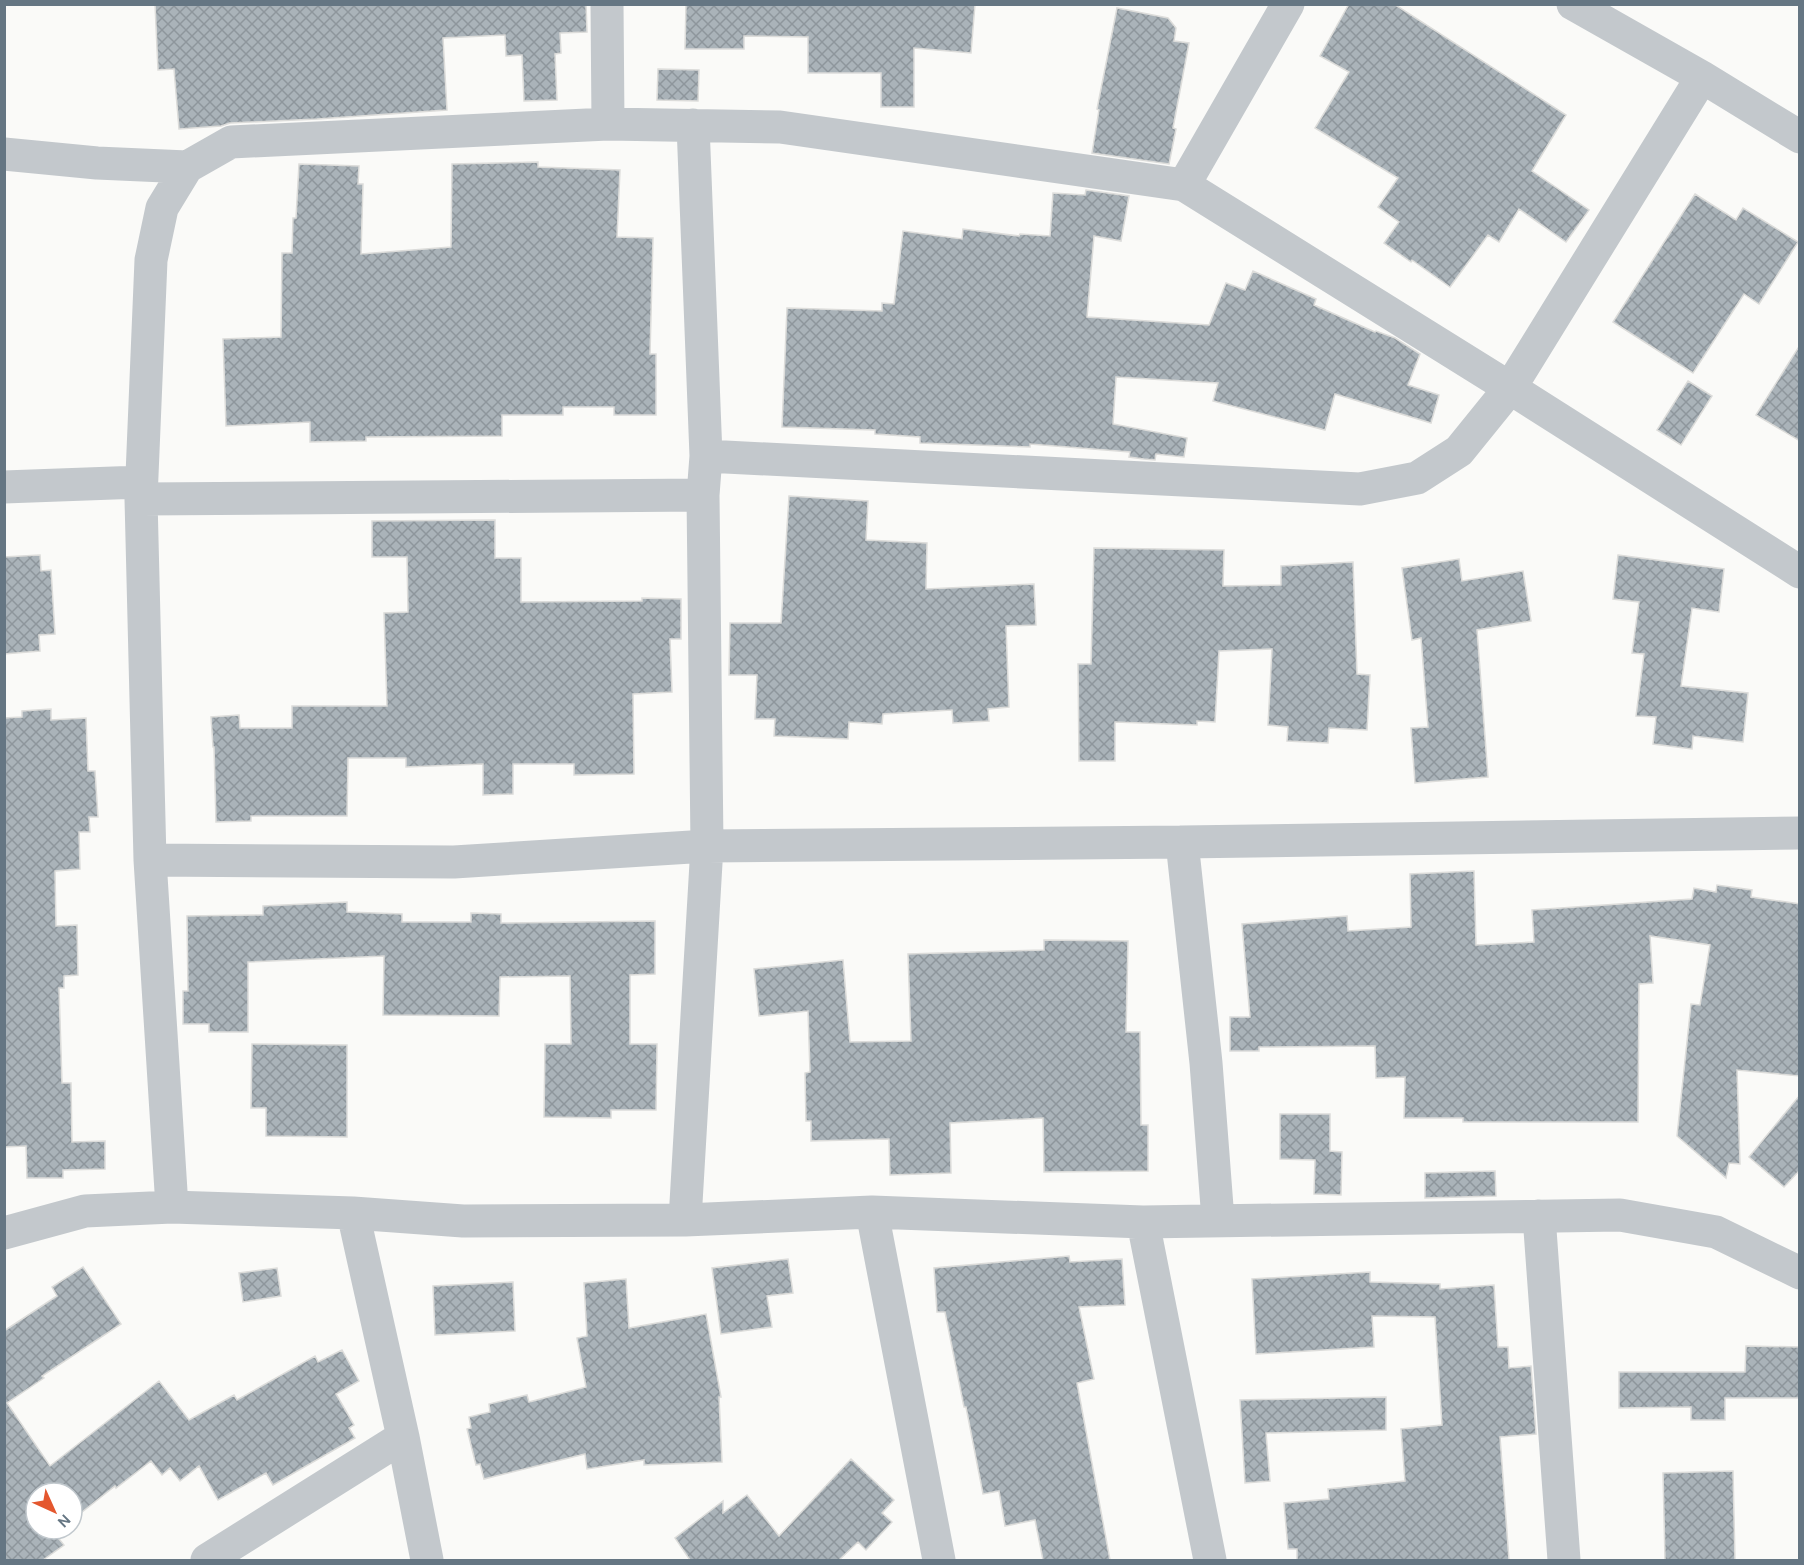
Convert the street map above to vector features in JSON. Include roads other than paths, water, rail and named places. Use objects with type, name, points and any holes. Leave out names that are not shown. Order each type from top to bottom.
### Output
[{"type":"street","points":[[607,4],[608,124]]},
{"type":"street","points":[[1184,185],[1288,4]]},
{"type":"street","points":[[1573,4],[1702,77],[1800,137]]},
{"type":"street","points":[[706,456],[1360,489],[1417,478],[1459,451],[1510,388],[1702,77]]},
{"type":"street","points":[[172,1207],[150,860],[141,490],[151,260],[162,208],[187,167],[231,142],[608,124],[780,127],[1184,185],[1800,572]]},
{"type":"street","points":[[685,1220],[706,846],[703,495],[706,456],[693,125]]},
{"type":"street","points":[[4,154],[97,163],[187,167]]},
{"type":"street","points":[[4,487],[703,495]]},
{"type":"street","points":[[150,860],[454,862],[706,846],[1800,833]]},
{"type":"street","points":[[1182,842],[1206,1063],[1218,1220]]},
{"type":"street","points":[[4,1233],[85,1211],[172,1207],[353,1213],[463,1221],[685,1220],[872,1212],[1143,1222],[1620,1215],[1716,1232],[1800,1273]]},
{"type":"street","points":[[872,1212],[939,1560]]},
{"type":"street","points":[[353,1213],[428,1560]]},
{"type":"street","points":[[1539,1216],[1564,1560]]},
{"type":"street","points":[[1143,1222],[1210,1560]]},
{"type":"street","points":[[207,1560],[403,1437]]}]
